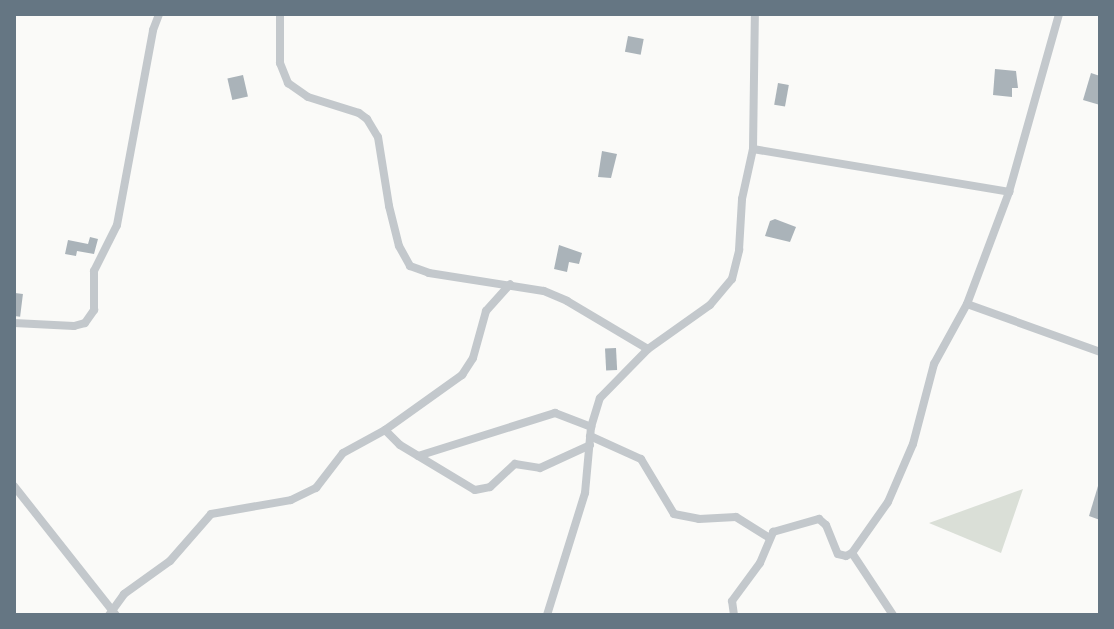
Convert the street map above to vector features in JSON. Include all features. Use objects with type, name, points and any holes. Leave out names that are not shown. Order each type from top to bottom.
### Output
[{"type":"street","points":[[14,323],[74,326],[85,323],[94,310],[94,271],[117,225],[153,30],[159,14]]},
{"type":"street","points":[[280,14],[280,63],[288,83],[308,97],[359,113],[367,119],[378,137],[389,206],[399,246],[410,266],[429,273],[510,284],[567,301],[648,349]]},
{"type":"street","points":[[547,615],[585,493],[590,436],[600,398],[648,349],[710,305],[732,279],[739,250],[742,199],[753,149],[755,14]]},
{"type":"street","points":[[852,553],[888,502],[913,444],[934,364],[967,304],[1009,192],[1059,14]]},
{"type":"street","points":[[753,149],[1009,192]]},
{"type":"street","points":[[14,486],[113,612],[124,594],[170,561],[211,514],[291,500],[316,488],[343,453],[385,430],[469,367],[486,311],[510,284]]},
{"type":"street","points":[[967,304],[1100,352]]},
{"type":"street","points":[[418,456],[555,413],[590,436],[641,459],[674,514],[699,519],[736,517],[769,538]]},
{"type":"street","points":[[385,430],[467,488],[482,491],[515,464],[540,468],[590,436]]},
{"type":"street","points":[[734,615],[732,601],[760,563],[769,538],[781,528],[819,519],[826,525],[838,554],[852,553]]},
{"type":"street","points":[[852,553],[893,615]]},
{"type":"shaded area","points":[[1023,489],[1001,553],[929,523]]},
{"type":"building","points":[[628,36],[644,39],[641,55],[625,52]]},
{"type":"building","points":[[995,69],[1016,71],[1018,88],[1012,88],[1012,97],[993,95]]},
{"type":"building","points":[[1091,73],[1100,76],[1100,105],[1083,100]]},
{"type":"building","points":[[243,75],[248,96],[232,100],[227,79]]},
{"type":"building","points":[[778,83],[789,85],[785,107],[774,105]]},
{"type":"building","points":[[602,151],[617,154],[611,178],[598,177]]},
{"type":"building","points":[[775,219],[796,227],[790,242],[765,236],[770,221]]},
{"type":"building","points":[[90,237],[98,239],[94,254],[77,251],[76,256],[65,254],[68,240],[88,244]]},
{"type":"building","points":[[559,245],[582,253],[579,264],[569,262],[567,272],[554,269]]},
{"type":"building","points":[[15,293],[23,294],[20,317],[14,316]]},
{"type":"building","points":[[616,348],[617,370],[606,371],[605,349]]},
{"type":"building","points":[[1100,486],[1100,520],[1089,516]]}]
